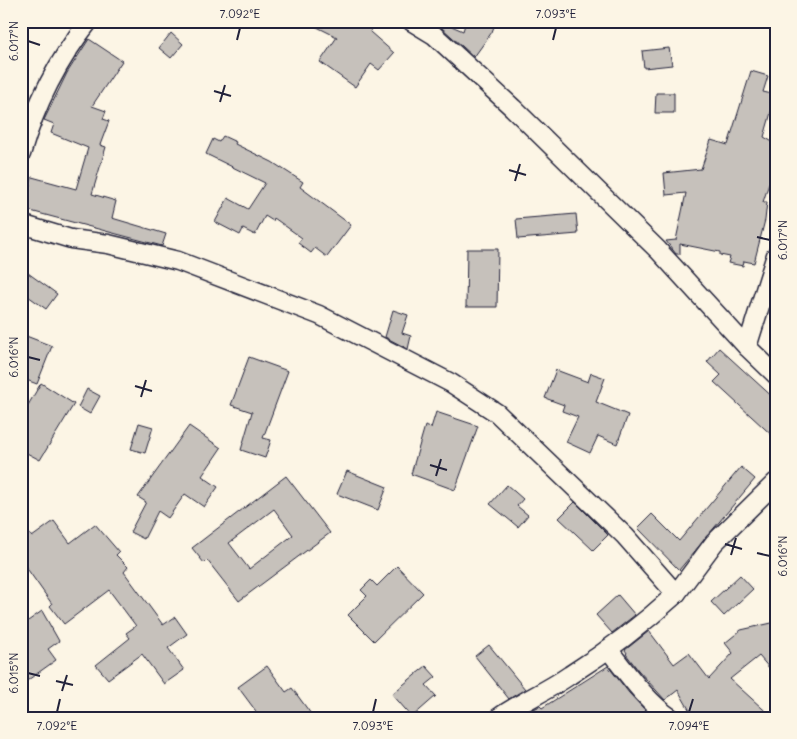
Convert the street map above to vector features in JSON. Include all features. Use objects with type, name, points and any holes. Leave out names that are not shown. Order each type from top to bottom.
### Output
[{"type":"street","points":[[21,154],[28,131],[48,84],[78,35],[89,21]]},
{"type":"street","points":[[410,21],[434,35],[514,108],[658,250],[746,347],[776,375]]},
{"type":"street","points":[[21,224],[72,238],[108,244],[178,261],[318,315],[451,383],[497,413],[625,536],[676,594]]},
{"type":"street","points":[[746,347],[776,255]]},
{"type":"street","points":[[498,718],[518,703],[568,676],[608,650],[650,618],[676,594],[714,544],[776,482]]},
{"type":"street","points":[[608,650],[639,688],[662,712],[671,718]]},
{"type":"building","points":[[305,21],[376,21],[370,32],[394,53],[379,70],[371,64],[355,87],[320,62],[337,37]]},
{"type":"building","points":[[432,21],[440,21],[463,31],[466,21],[496,21],[492,32],[474,57]]},
{"type":"building","points":[[171,33],[183,44],[171,58],[159,48]]},
{"type":"building","points":[[89,39],[122,61],[92,106],[106,111],[103,119],[109,121],[100,145],[106,147],[92,194],[116,201],[112,218],[166,234],[162,246],[23,209],[32,177],[76,189],[88,148],[51,133],[54,124],[44,120],[67,73]]},
{"type":"building","points":[[669,48],[672,65],[644,68],[642,51]]},
{"type":"building","points":[[751,71],[768,76],[763,92],[776,95],[764,137],[776,144],[776,162],[763,202],[767,202],[765,220],[754,263],[744,261],[743,266],[728,263],[730,257],[720,255],[720,252],[680,244],[680,254],[676,254],[666,241],[676,240],[686,193],[666,195],[664,173],[701,169],[711,140],[728,145]]},
{"type":"building","points":[[656,93],[674,93],[674,113],[655,113]]},
{"type":"building","points":[[223,136],[272,162],[303,182],[300,187],[351,225],[327,257],[315,248],[311,253],[298,243],[302,238],[274,218],[273,221],[265,216],[255,235],[243,229],[240,235],[215,222],[228,198],[248,209],[265,183],[206,154],[213,139],[219,142]]},
{"type":"building","points":[[576,214],[578,234],[518,239],[516,219]]},
{"type":"building","points":[[467,249],[498,249],[497,307],[466,307]]},
{"type":"building","points":[[21,268],[57,294],[46,309],[21,291]]},
{"type":"building","points":[[393,310],[408,315],[402,333],[411,336],[408,349],[385,337]]},
{"type":"building","points":[[21,334],[52,346],[37,384],[21,378]]},
{"type":"building","points":[[719,348],[776,400],[776,439],[714,382],[721,375],[707,362]]},
{"type":"building","points":[[249,357],[288,371],[263,438],[271,440],[265,458],[241,450],[252,412],[231,405]]},
{"type":"building","points":[[556,370],[588,382],[591,373],[605,378],[596,402],[628,415],[617,444],[598,436],[590,453],[566,442],[578,417],[562,411],[564,405],[545,398]]},
{"type":"building","points":[[41,383],[74,404],[40,460],[21,450],[21,417]]},
{"type":"building","points":[[87,389],[100,396],[90,414],[78,407]]},
{"type":"building","points":[[436,412],[478,426],[455,490],[411,474],[425,426],[431,428]]},
{"type":"building","points":[[139,423],[153,427],[145,453],[131,449]]},
{"type":"building","points":[[189,426],[221,448],[202,476],[218,487],[204,507],[185,494],[168,518],[158,511],[144,539],[130,532],[146,502],[138,497]]},
{"type":"building","points":[[741,467],[755,479],[679,570],[638,528],[652,514],[679,541]]},
{"type":"building","points":[[347,471],[387,487],[378,510],[337,494]]},
{"type":"building","points":[[286,476],[330,533],[239,601],[207,560],[204,563],[192,548]],"holes":[[[274,509],[293,535],[249,569],[229,543]]]},
{"type":"building","points":[[507,485],[523,499],[517,506],[528,515],[518,527],[490,504]]},
{"type":"building","points":[[575,502],[608,535],[593,550],[559,518]]},
{"type":"building","points":[[54,521],[70,543],[95,524],[119,552],[116,555],[128,567],[124,572],[163,625],[175,617],[187,634],[168,648],[184,670],[164,684],[142,654],[108,679],[96,665],[130,638],[126,633],[136,626],[109,590],[64,624],[50,606],[52,604],[21,560],[21,524],[32,537]]},
{"type":"building","points":[[397,566],[423,593],[374,641],[348,615],[367,596],[361,590],[371,580],[377,586]]},
{"type":"building","points":[[740,575],[753,589],[724,616],[711,602]]},
{"type":"building","points":[[618,595],[635,615],[612,633],[596,615]]},
{"type":"building","points":[[42,611],[59,641],[48,649],[56,660],[21,685],[21,626]]},
{"type":"building","points":[[776,622],[776,676],[759,656],[730,679],[773,718],[694,718],[678,690],[665,700],[638,670],[625,650],[649,631],[674,664],[689,653],[709,679],[733,653],[725,643],[741,630]]},
{"type":"building","points":[[489,645],[525,689],[509,699],[475,656]]},
{"type":"building","points":[[267,666],[286,692],[292,688],[314,718],[261,718],[238,687]]},
{"type":"building","points":[[426,666],[436,677],[426,685],[436,696],[412,717],[392,694]]},
{"type":"building","points":[[608,666],[647,712],[640,718],[524,718],[522,715],[540,706],[542,708]]}]
